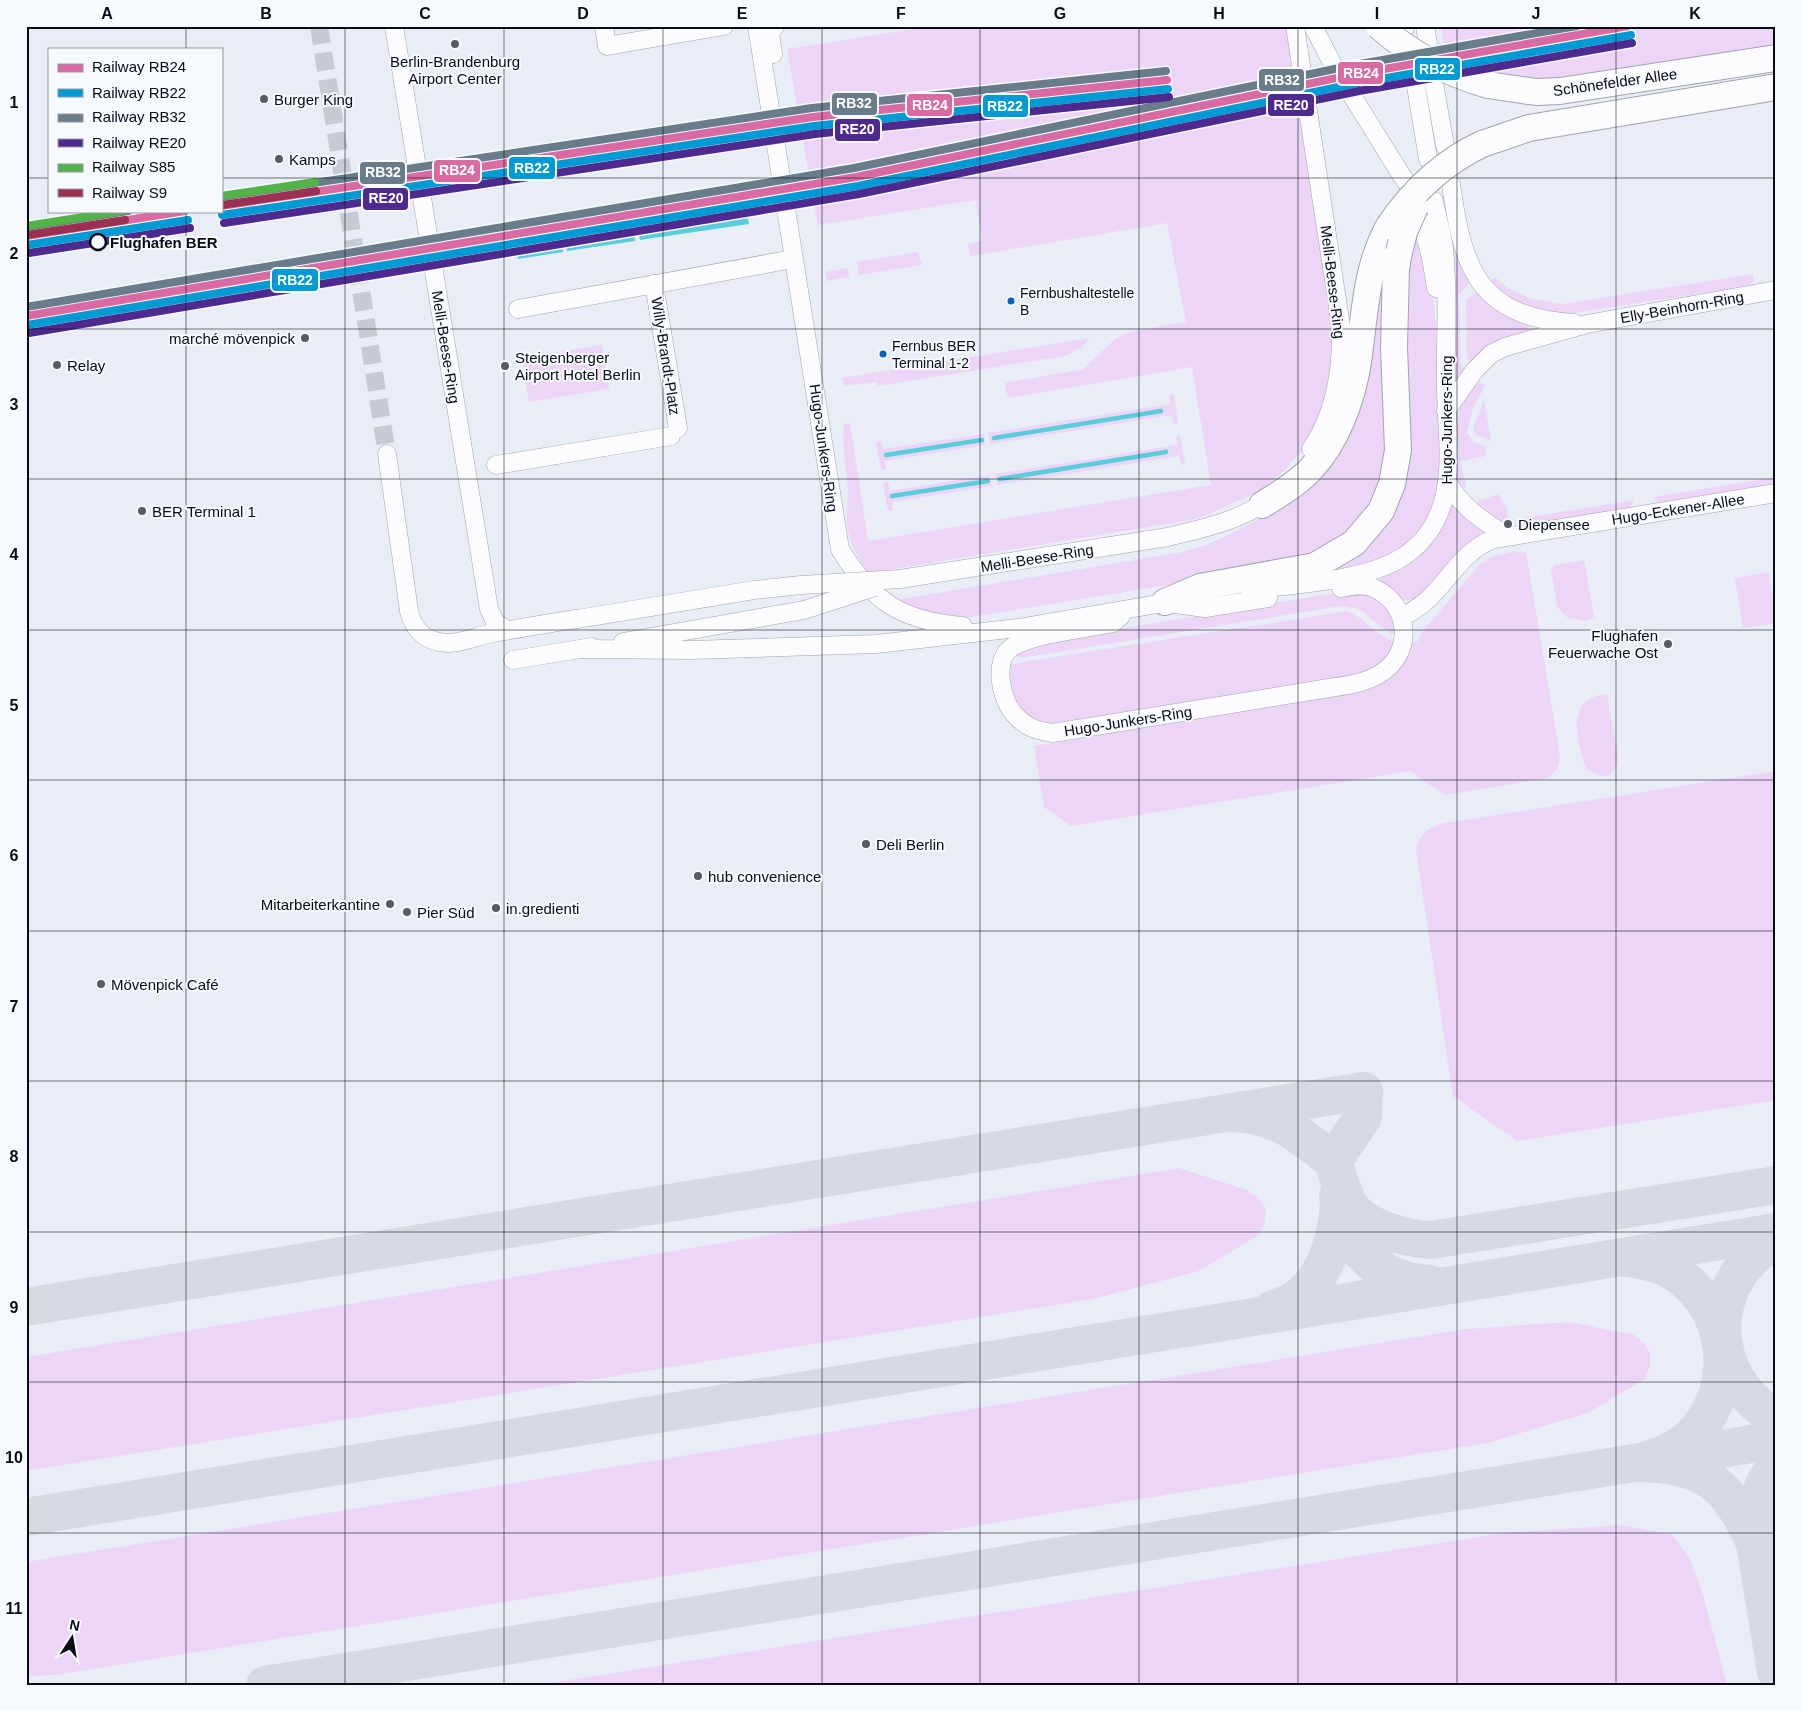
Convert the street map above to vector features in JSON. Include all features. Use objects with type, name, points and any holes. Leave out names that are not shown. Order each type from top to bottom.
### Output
[{"type":"highway","name":"Schönefelder Allee","points":[[1380,26],[1418,56],[1463,77],[1488,85],[1536,92],[1560,91],[1776,58]]},
{"type":"highway","name":"Schönefelder Allee","points":[[1262,505],[1290,488],[1311,469],[1342,420],[1358,364],[1370,274],[1390,226],[1401,209],[1452,161],[1482,144],[1529,128],[1776,87]]},
{"type":"highway","points":[[1164,602],[1200,587],[1314,566],[1336,556],[1354,543],[1381,511],[1392,484],[1398,450],[1394,347],[1396,268],[1411,214],[1429,182]]},
{"type":"street","name":"Melli-Beese-Ring","points":[[394,26],[489,609],[495,622],[507,630]]},
{"type":"street","points":[[604,26],[607,46],[724,26]]},
{"type":"street","name":"Hugo-Junkers-Ring","points":[[757,26],[793,259],[813,369],[840,549],[860,578],[894,608],[913,618],[969,627],[1108,603],[1131,608]]},
{"type":"street","points":[[767,90],[775,64],[770,33],[775,26]]},
{"type":"street","name":"Melli-Beese-Ring","points":[[387,454],[409,611],[416,629],[430,639],[445,643],[507,630],[754,590],[801,585],[900,580],[1168,536],[1210,527],[1262,505],[1286,480],[1317,440],[1331,413],[1342,360],[1341,326],[1295,26]]},
{"type":"street","points":[[1313,26],[1333,65],[1429,182]]},
{"type":"street","name":"Hugo-Junkers-Ring","points":[[581,649],[691,650],[876,644],[1018,628],[1164,602],[1340,578],[1382,568],[1403,557],[1416,547],[1428,533],[1444,498],[1447,481],[1444,248],[1429,182],[1414,74]]},
{"type":"street","points":[[1434,84],[1445,146]]},
{"type":"street","name":"Elly-Beinhorn-Ring","points":[[1429,182],[1458,233],[1466,257],[1487,290],[1512,309],[1534,318],[1587,324]]},
{"type":"street","points":[[1420,221],[1431,257],[1446,383]]},
{"type":"street","name":"Willy-Brandt-Platz","points":[[518,309],[793,259]]},
{"type":"street","name":"Willy-Brandt-Platz","points":[[496,466],[675,432],[654,284]]},
{"type":"street","name":"Elly-Beinhorn-Ring","points":[[1446,412],[1474,371],[1491,354],[1513,344],[1587,324],[1776,290]]},
{"type":"street","points":[[1447,481],[1453,492],[1471,511],[1507,536]]},
{"type":"street","name":"Hugo-Eckener-Allee","points":[[1402,616],[1424,605],[1474,549],[1484,542],[1507,536],[1776,493]]},
{"type":"street","name":"Melli-Beese-Ring","points":[[513,660],[804,610],[900,580]]},
{"type":"street","points":[[1164,602],[1205,608],[1358,585],[1380,591],[1390,599],[1402,616]]},
{"type":"street","name":"Hugo-Junkers-Ring","points":[[1131,608],[1113,623],[1029,639],[1011,648],[1003,660],[1002,680],[1003,692],[1014,715],[1033,729],[1053,733],[1354,684],[1380,673],[1396,658],[1402,638],[1402,616]]},
{"type":"shaded area","points":[[932,26],[1287,26],[1335,327],[1336,359],[1325,406],[1306,445],[1285,470],[1260,491],[1197,519],[868,573],[856,553],[848,533],[848,489],[843,441],[844,424],[850,423],[868,541],[1211,485],[1192,367],[1008,398],[1005,383],[1083,369],[1115,339],[1129,332],[1186,322],[1167,223],[970,256],[968,244],[982,241],[976,200],[818,225],[787,49]]},
{"type":"shaded area","points":[[1441,26],[1776,26],[1776,46],[1552,79],[1512,76],[1478,67],[1445,50]]},
{"type":"shaded area","points":[[1443,195],[1456,252],[1471,282],[1459,294],[1461,365],[1466,370],[1453,386],[1440,199]]},
{"type":"shaded area","points":[[1420,234],[1431,283],[1436,325],[1440,464],[1437,498],[1427,522],[1405,547],[1366,566],[1323,573],[1384,521],[1407,263],[1415,235]]},
{"type":"shaded area","points":[[918,252],[922,265],[859,275],[857,262]]},
{"type":"shaded area","points":[[1385,254],[1390,437],[1383,487],[1348,537],[1284,566],[965,618],[929,613],[896,600],[1183,552],[1229,535],[1257,520],[1284,502],[1297,492]]},
{"type":"shaded area","points":[[848,268],[849,277],[827,281],[825,272]]},
{"type":"shaded area","points":[[1753,274],[1754,281],[1749,286],[1561,315],[1531,308],[1515,301],[1490,282],[1495,277],[1508,288],[1531,299],[1563,304]]},
{"type":"shaded area","points":[[1478,291],[1495,308],[1508,317],[1530,325],[1527,332],[1473,364],[1467,358],[1466,300]]},
{"type":"shaded area","points":[[1090,338],[1081,348],[1065,356],[878,386],[877,382],[844,386],[842,378]]},
{"type":"shaded area","points":[[602,345],[609,389],[529,402],[522,358]]},
{"type":"shaded area","points":[[1475,378],[1485,386],[1473,408],[1467,433],[1474,442],[1484,446],[1486,456],[1461,461],[1466,488],[1460,483],[1457,474],[1455,462],[1456,432],[1460,407]]},
{"type":"shaded area","points":[[1174,394],[1178,423],[1174,424],[1172,415],[990,444],[988,433],[1170,404],[1169,395]]},
{"type":"shaded area","points":[[1484,400],[1491,441],[1476,435],[1473,428]]},
{"type":"shaded area","points":[[984,434],[985,445],[885,461],[886,469],[881,470],[876,442],[881,441],[883,449]]},
{"type":"shaded area","points":[[1180,435],[1185,464],[1181,465],[1179,456],[997,485],[995,474],[1177,445],[1176,436]]},
{"type":"shaded area","points":[[990,475],[992,486],[892,502],[893,511],[888,511],[883,483],[888,482],[890,491]]},
{"type":"shaded area","points":[[1776,477],[1776,487],[1661,505],[1653,497]]},
{"type":"shaded area","points":[[1498,494],[1507,509],[1509,527],[1503,526],[1478,506],[1479,498],[1482,500]]},
{"type":"shaded area","points":[[1634,500],[1629,510],[1520,527],[1524,518]]},
{"type":"shaded area","points":[[1452,502],[1483,529],[1483,532],[1470,541],[1422,597],[1416,600],[1404,600],[1380,582],[1380,577],[1405,566]]},
{"type":"shaded area","points":[[1516,551],[1526,553],[1560,756],[1557,769],[1548,778],[1445,795],[1410,771],[1071,826],[1044,807],[1034,746],[1341,694],[1409,642],[1417,642],[1422,632],[1481,563],[1496,555]]},
{"type":"shaded area","points":[[1584,560],[1594,617],[1587,621],[1566,617],[1557,606],[1551,570],[1555,565]]},
{"type":"shaded area","points":[[1769,572],[1776,623],[1743,628],[1735,578]]},
{"type":"shaded area","points":[[1346,591],[1366,594],[1381,602],[1390,614],[1396,634],[1391,634],[1359,609],[1341,606],[1021,658],[1015,656],[1023,650],[1053,640]]},
{"type":"shaded area","points":[[1347,611],[1360,618],[1382,636],[1395,641],[1387,657],[1362,674],[1061,725],[1040,724],[1023,714],[1014,698],[1010,681],[1011,664]]},
{"type":"shaded area","points":[[1607,694],[1618,758],[1614,771],[1606,776],[1602,776],[1586,768],[1579,745],[1577,722],[1579,712],[1585,703],[1594,697]]},
{"type":"shaded area","points":[[1776,771],[1776,1100],[1517,1141],[1453,1096],[1416,850],[1424,834],[1430,828],[1439,824]]},
{"type":"shaded area","points":[[1179,1168],[1247,1190],[1259,1198],[1265,1207],[1265,1223],[1259,1235],[1199,1271],[1093,1299],[26,1471],[26,1357]]},
{"type":"shaded area","points":[[1568,1322],[1634,1335],[1645,1344],[1650,1354],[1650,1365],[1645,1379],[1588,1413],[1487,1443],[55,1675],[26,1676],[26,1562],[1467,1329]]},
{"type":"shaded area","points":[[1622,1525],[1673,1535],[1690,1559],[1703,1595],[1727,1685],[537,1685],[1503,1533]]},
{"type":"water","points":[[746,208],[749,224],[640,240],[637,225]]},
{"type":"water","points":[[633,226],[635,241],[567,251],[565,236]]},
{"type":"water","points":[[561,237],[563,252],[518,259],[516,244]]},
{"type":"waterway","points":[[994,438],[1161,411]]},
{"type":"waterway","points":[[886,455],[982,440]]},
{"type":"waterway","points":[[1000,479],[1166,452]]},
{"type":"waterway","points":[[892,496],[988,481]]},
{"type":"taxiway","points":[[26,1307],[1257,1108],[1364,1091],[1363,1117],[1333,1161],[1308,1141],[1284,1126],[1258,1116],[1243,1114],[1226,1113]]},
{"type":"taxiway","points":[[1333,1161],[1347,1201],[1362,1218],[1372,1225],[1396,1234],[1431,1240],[1776,1185]]},
{"type":"taxiway","points":[[1338,1196],[1348,1231],[1367,1258],[1394,1276],[1430,1284]]},
{"type":"taxiway","points":[[1273,1309],[1289,1303],[1303,1294],[1322,1269],[1334,1238],[1339,1205]]},
{"type":"taxiway","points":[[26,1517],[1776,1232]]},
{"type":"taxiway","points":[[1776,1240],[1752,1257],[1736,1279],[1726,1303],[1722,1329],[1726,1354],[1736,1379],[1753,1400],[1776,1418]]},
{"type":"taxiway","points":[[1628,1258],[1651,1262],[1665,1267],[1687,1281],[1704,1300],[1715,1322],[1721,1346],[1722,1370],[1717,1395],[1707,1418],[1685,1443],[1640,1463],[1663,1464],[1682,1468],[1712,1482],[1725,1493],[1736,1507],[1755,1544],[1755,1523],[1760,1494],[1769,1475],[1776,1467]]},
{"type":"taxiway","points":[[265,1685],[1776,1440]]},
{"type":"taxiway","points":[[1751,1519],[1776,1672]]},
{"type":"tunnel","points":[[319,26],[387,454]]},
{"type":"rail line","name":"RB32","points":[[26,307],[854,168],[1354,65],[1577,26]]},
{"type":"rail line","name":"RB24","points":[[26,316],[856,177],[1356,74],[1628,26]]},
{"type":"rail line","name":"RB22","points":[[27,325],[858,186],[1358,83],[1631,35]]},
{"type":"rail line","name":"RE20","points":[[29,333],[859,194],[1359,91],[1632,43]]},
{"type":"rail line","name":"RB32","points":[[222,197],[812,108],[1166,71]]},
{"type":"rail line","name":"RB24","points":[[222,206],[813,117],[1167,80]]},
{"type":"rail line","name":"RB22","points":[[222,215],[814,126],[1168,89]]},
{"type":"rail line","name":"RE20","points":[[224,223],[815,134],[1169,97]]},
{"type":"rail line","name":"S85","points":[[222,196],[315,182]]},
{"type":"rail line","name":"S9","points":[[222,205],[316,191]]},
{"type":"rail line","name":"S85","points":[[26,226],[116,212]]},
{"type":"rail line","name":"RB32","points":[[26,227],[122,212]]},
{"type":"rail line","name":"RB24","points":[[26,236],[179,212]]},
{"type":"rail line","name":"S9","points":[[27,235],[125,220]]},
{"type":"rail line","name":"RB22","points":[[27,245],[188,220]]},
{"type":"rail line","name":"RE20","points":[[29,253],[190,228]]},
{"type":"place","name":"Berlin-Brandenburg Airport Center","points":[[455,44]]},
{"type":"place","name":"Burger King","points":[[264,99]]},
{"type":"place","name":"Kamps","points":[[279,159]]},
{"type":"place","name":"Flughafen BER","points":[[98,242]]},
{"type":"place","name":"Fernbushaltestelle B","points":[[1011,301]]},
{"type":"place","name":"marché mövenpick","points":[[305,338]]},
{"type":"place","name":"Fernbus BER Terminal 1-2","points":[[883,354]]},
{"type":"place","name":"Relay","points":[[57,365]]},
{"type":"place","name":"Steigenberger Airport Hotel Berlin","points":[[505,366]]},
{"type":"place","name":"BER Terminal 1","points":[[142,511]]},
{"type":"place","name":"Diepensee","points":[[1508,524]]},
{"type":"place","name":"Flughafen Feuerwache Ost","points":[[1668,644]]},
{"type":"place","name":"Deli Berlin","points":[[866,844]]},
{"type":"place","name":"hub convenience","points":[[698,876]]},
{"type":"place","name":"Mitarbeiterkantine","points":[[390,904]]},
{"type":"place","name":"in.gredienti","points":[[496,908]]},
{"type":"place","name":"Pier Süd","points":[[407,912]]},
{"type":"place","name":"Mövenpick Café","points":[[101,984]]}]
